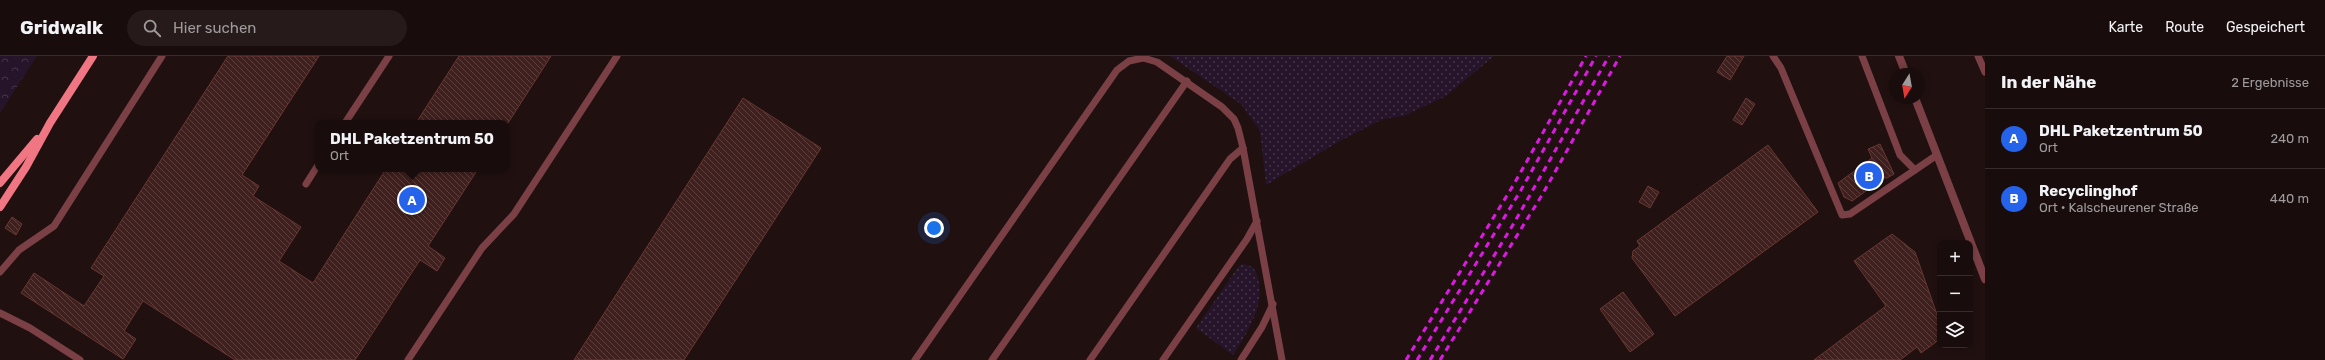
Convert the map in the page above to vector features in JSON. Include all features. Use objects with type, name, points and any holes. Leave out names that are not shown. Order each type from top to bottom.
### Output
[{"type":"main road","points":[[0,207],[26,167],[50,123],[93,56]]},
{"type":"main road","points":[[0,183],[50,123]]},
{"type":"street","points":[[1899,56],[1904,68]]},
{"type":"street","points":[[1917,104],[1985,280]]},
{"type":"lane","points":[[0,272],[19,250],[54,226],[162,56]]},
{"type":"lane","points":[[347,120],[389,56]]},
{"type":"lane","points":[[408,360],[482,248],[514,214],[617,56]]},
{"type":"lane","points":[[1773,56],[1781,68],[1842,215],[1850,214],[1937,155]]},
{"type":"lane","points":[[1862,56],[1900,155],[1915,170]]},
{"type":"lane","points":[[1978,56],[1985,72]]},
{"type":"lane","points":[[914,360],[1117,70],[1129,61],[1143,58],[1157,62],[1186,81],[1222,107],[1234,119],[1243,148],[1273,304],[1282,360]]},
{"type":"lane","points":[[992,360],[1186,81]]},
{"type":"lane","points":[[1090,360],[1226,165],[1243,148]]},
{"type":"lane","points":[[306,184],[315,170]]},
{"type":"lane","points":[[1163,360],[1247,239],[1257,221]]},
{"type":"lane","points":[[1240,360],[1262,327],[1273,304]]},
{"type":"lane","points":[[0,313],[30,328],[80,360]]},
{"type":"green space","points":[[0,56],[37,56],[0,113]]},
{"type":"green space","points":[[1170,56],[1494,56],[1446,96],[1404,116],[1383,119],[1340,141],[1266,185],[1260,131],[1241,104]]},
{"type":"green space","points":[[1243,264],[1253,267],[1258,278],[1260,290],[1259,301],[1251,324],[1233,355],[1196,328],[1238,267]]},
{"type":"building","points":[[228,56],[319,56],[242,175],[259,186],[253,196],[301,227],[279,261],[313,283],[384,172],[476,172],[428,246],[445,258],[437,271],[420,260],[355,360],[235,360],[143,301],[124,331],[136,339],[123,359],[21,293],[34,273],[84,306],[104,276],[91,268]]},
{"type":"building","points":[[459,56],[551,56],[509,121],[509,120],[418,120]]},
{"type":"building","points":[[1727,56],[1744,56],[1730,80],[1717,72]]},
{"type":"building","points":[[743,98],[821,148],[684,360],[574,360]]},
{"type":"building","points":[[1746,98],[1755,104],[1742,125],[1733,120]]},
{"type":"building","points":[[1880,144],[1894,174],[1884,178],[1852,201],[1844,197],[1838,183],[1872,158],[1868,149]]},
{"type":"building","points":[[1768,145],[1818,212],[1675,316],[1632,258],[1633,251],[1640,246],[1637,241]]},
{"type":"building","points":[[1648,186],[1659,192],[1650,208],[1639,202]]},
{"type":"building","points":[[12,217],[22,224],[16,235],[5,228]]},
{"type":"building","points":[[1892,234],[1915,252],[1937,314],[1937,341],[1921,353],[1917,347],[1900,360],[1814,360],[1886,306],[1854,261]]},
{"type":"building","points":[[1623,292],[1654,334],[1630,352],[1600,309]]},
{"type":"railway","points":[[1406,360],[1514,184],[1586,56]]},
{"type":"railway","points":[[1417,360],[1521,190],[1596,56]]},
{"type":"railway","points":[[1430,360],[1514,223],[1609,56]]},
{"type":"railway","points":[[1440,360],[1542,195],[1620,56]]},
{"type":"place","name":"Recyclinghof","points":[[1869,176]]},
{"type":"place","name":"DHL Paketzentrum 50","points":[[412,200]]}]
